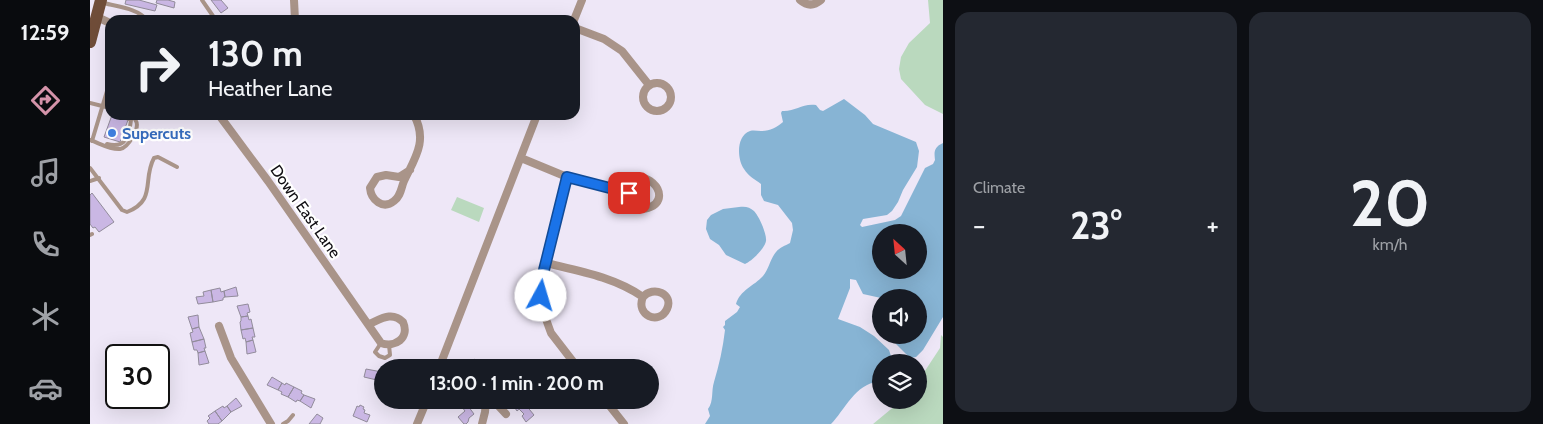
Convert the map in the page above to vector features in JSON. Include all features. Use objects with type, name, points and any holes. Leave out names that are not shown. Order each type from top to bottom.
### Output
[{"type":"main road","points":[[91,37],[98,0]]},
{"type":"street","points":[[294,0],[295,15]]},
{"type":"street","points":[[576,15],[582,0]]},
{"type":"street","points":[[800,0],[804,4],[810,5],[822,0]]},
{"type":"street","points":[[96,17],[105,21]]},
{"type":"street","points":[[580,30],[604,39],[622,51],[649,85]]},
{"type":"street","name":"Down East Lane","points":[[223,120],[268,181],[381,343]]},
{"type":"street","points":[[410,170],[399,177],[383,175],[375,179],[370,188],[371,195],[382,204],[394,202],[400,194],[416,159],[420,144],[419,128],[416,120]]},
{"type":"street","points":[[442,359],[535,120]]},
{"type":"street","points":[[520,158],[567,177],[629,193]]},
{"type":"street","points":[[567,177],[541,288],[543,311],[548,326],[555,340],[571,359]]},
{"type":"street","points":[[546,262],[610,280],[643,297]]},
{"type":"street","points":[[369,324],[390,316],[396,317],[401,321],[405,328],[404,336],[396,343],[389,345],[381,343]]},
{"type":"street","points":[[219,326],[231,358],[272,424]]},
{"type":"street","points":[[417,424],[423,409]]},
{"type":"street","points":[[482,424],[485,409]]},
{"type":"street","points":[[501,409],[506,414]]},
{"type":"street","points":[[612,409],[624,424]]},
{"type":"lane","points":[[98,0],[136,11],[143,15]]},
{"type":"lane","points":[[202,0],[212,15]]},
{"type":"lane","points":[[90,103],[105,107]]},
{"type":"lane","points":[[92,141],[105,112]]},
{"type":"lane","points":[[92,141],[116,146],[124,142],[131,120]]},
{"type":"lane","points":[[92,141],[113,149],[127,146],[137,124],[136,120]]},
{"type":"lane","points":[[90,168],[122,210],[127,212],[140,205],[145,199],[154,158],[158,157],[177,167]]},
{"type":"lane","points":[[90,181],[98,178]]},
{"type":"lane","points":[[381,343],[375,352],[385,358],[390,355],[389,345]]},
{"type":"lane","points":[[283,424],[293,415]]},
{"type":"green space","points":[[928,0],[943,0],[943,114],[925,105],[901,79],[899,69],[901,57],[909,43],[930,23]]},
{"type":"green space","points":[[457,197],[484,208],[479,222],[451,210]]},
{"type":"green space","points":[[941,335],[943,337],[943,424],[873,424],[891,409],[927,409],[927,368],[940,348]]},
{"type":"water","points":[[844,99],[865,115],[873,124],[916,142],[919,151],[917,167],[892,211],[887,215],[863,219],[860,225],[862,227],[872,225],[872,279],[928,279],[928,224],[876,224],[895,220],[901,216],[925,168],[933,164],[936,148],[943,143],[943,317],[927,343],[927,289],[872,289],[872,296],[863,294],[856,280],[850,279],[850,288],[838,319],[860,327],[872,335],[872,344],[883,344],[890,354],[872,354],[872,384],[857,392],[831,424],[705,424],[710,416],[708,409],[711,403],[713,385],[722,350],[725,321],[737,312],[740,307],[736,304],[738,299],[763,276],[776,252],[790,243],[793,230],[792,223],[778,205],[764,201],[761,195],[761,184],[744,169],[739,154],[740,143],[745,134],[750,131],[773,129],[783,122],[782,111],[811,105],[816,105],[823,111]]},
{"type":"water","points":[[743,207],[754,211],[762,225],[766,238],[761,251],[745,264],[726,255],[719,245],[710,239],[706,229],[707,220],[711,215],[723,209]]},
{"type":"water","points":[[896,344],[927,344],[919,354],[906,354]]},
{"type":"building","points":[[126,0],[139,0],[157,5],[155,11],[125,4]]},
{"type":"building","points":[[157,0],[175,2],[174,8],[156,3]]},
{"type":"building","points":[[211,0],[221,0],[228,8],[221,13]]},
{"type":"building","points":[[110,120],[128,120],[120,142],[104,137]]},
{"type":"building","points":[[92,193],[114,222],[99,232],[90,224],[90,195]]},
{"type":"building","points":[[236,287],[238,296],[225,297],[224,291]]},
{"type":"building","points":[[220,288],[221,292],[224,291],[225,297],[223,300],[213,302],[211,290]]},
{"type":"building","points":[[211,290],[213,302],[198,304],[196,297],[204,296],[203,292]]},
{"type":"building","points":[[248,304],[250,312],[247,313],[248,316],[241,317],[237,306]]},
{"type":"building","points":[[198,315],[199,327],[192,329],[188,317]]},
{"type":"building","points":[[248,316],[249,320],[251,319],[253,328],[241,330],[241,317]]},
{"type":"building","points":[[199,327],[204,339],[192,342],[190,333],[193,332],[192,329]]},
{"type":"building","points":[[253,328],[255,337],[252,337],[253,340],[246,342],[245,338],[243,339],[241,330]]},
{"type":"building","points":[[204,339],[205,351],[198,353],[197,350],[194,350],[192,342]]},
{"type":"building","points":[[253,340],[256,352],[247,354],[246,342]]},
{"type":"building","points":[[205,351],[209,363],[199,365],[198,353]]},
{"type":"building","points":[[366,369],[374,370],[374,379],[364,377]]},
{"type":"building","points":[[272,377],[282,383],[278,390],[267,385]]},
{"type":"building","points":[[282,383],[294,387],[288,397],[281,394],[282,392],[278,390]]},
{"type":"building","points":[[294,387],[302,391],[301,393],[304,395],[300,401],[297,400],[296,402],[288,397]]},
{"type":"building","points":[[304,395],[315,399],[311,408],[300,401]]},
{"type":"building","points":[[236,398],[242,406],[231,412],[227,406]]},
{"type":"building","points":[[360,405],[364,407],[364,413],[370,415],[367,422],[353,416],[357,406],[359,407]]},
{"type":"building","points":[[223,406],[224,408],[227,406],[231,412],[222,421],[215,411]]},
{"type":"building","points":[[463,409],[470,409],[474,414],[464,424],[458,417],[465,411]]},
{"type":"building","points":[[519,409],[529,409],[534,415],[526,422],[522,416],[524,414]]},
{"type":"building","points":[[215,411],[222,421],[218,424],[209,424],[207,421],[210,418],[208,416]]},
{"type":"building","points":[[317,414],[323,418],[320,424],[309,424]]},
{"type":"place","name":"Supercuts","points":[[112,133]]},
{"type":"route","points":[[541,296],[541,282],[567,177],[629,193]]}]
